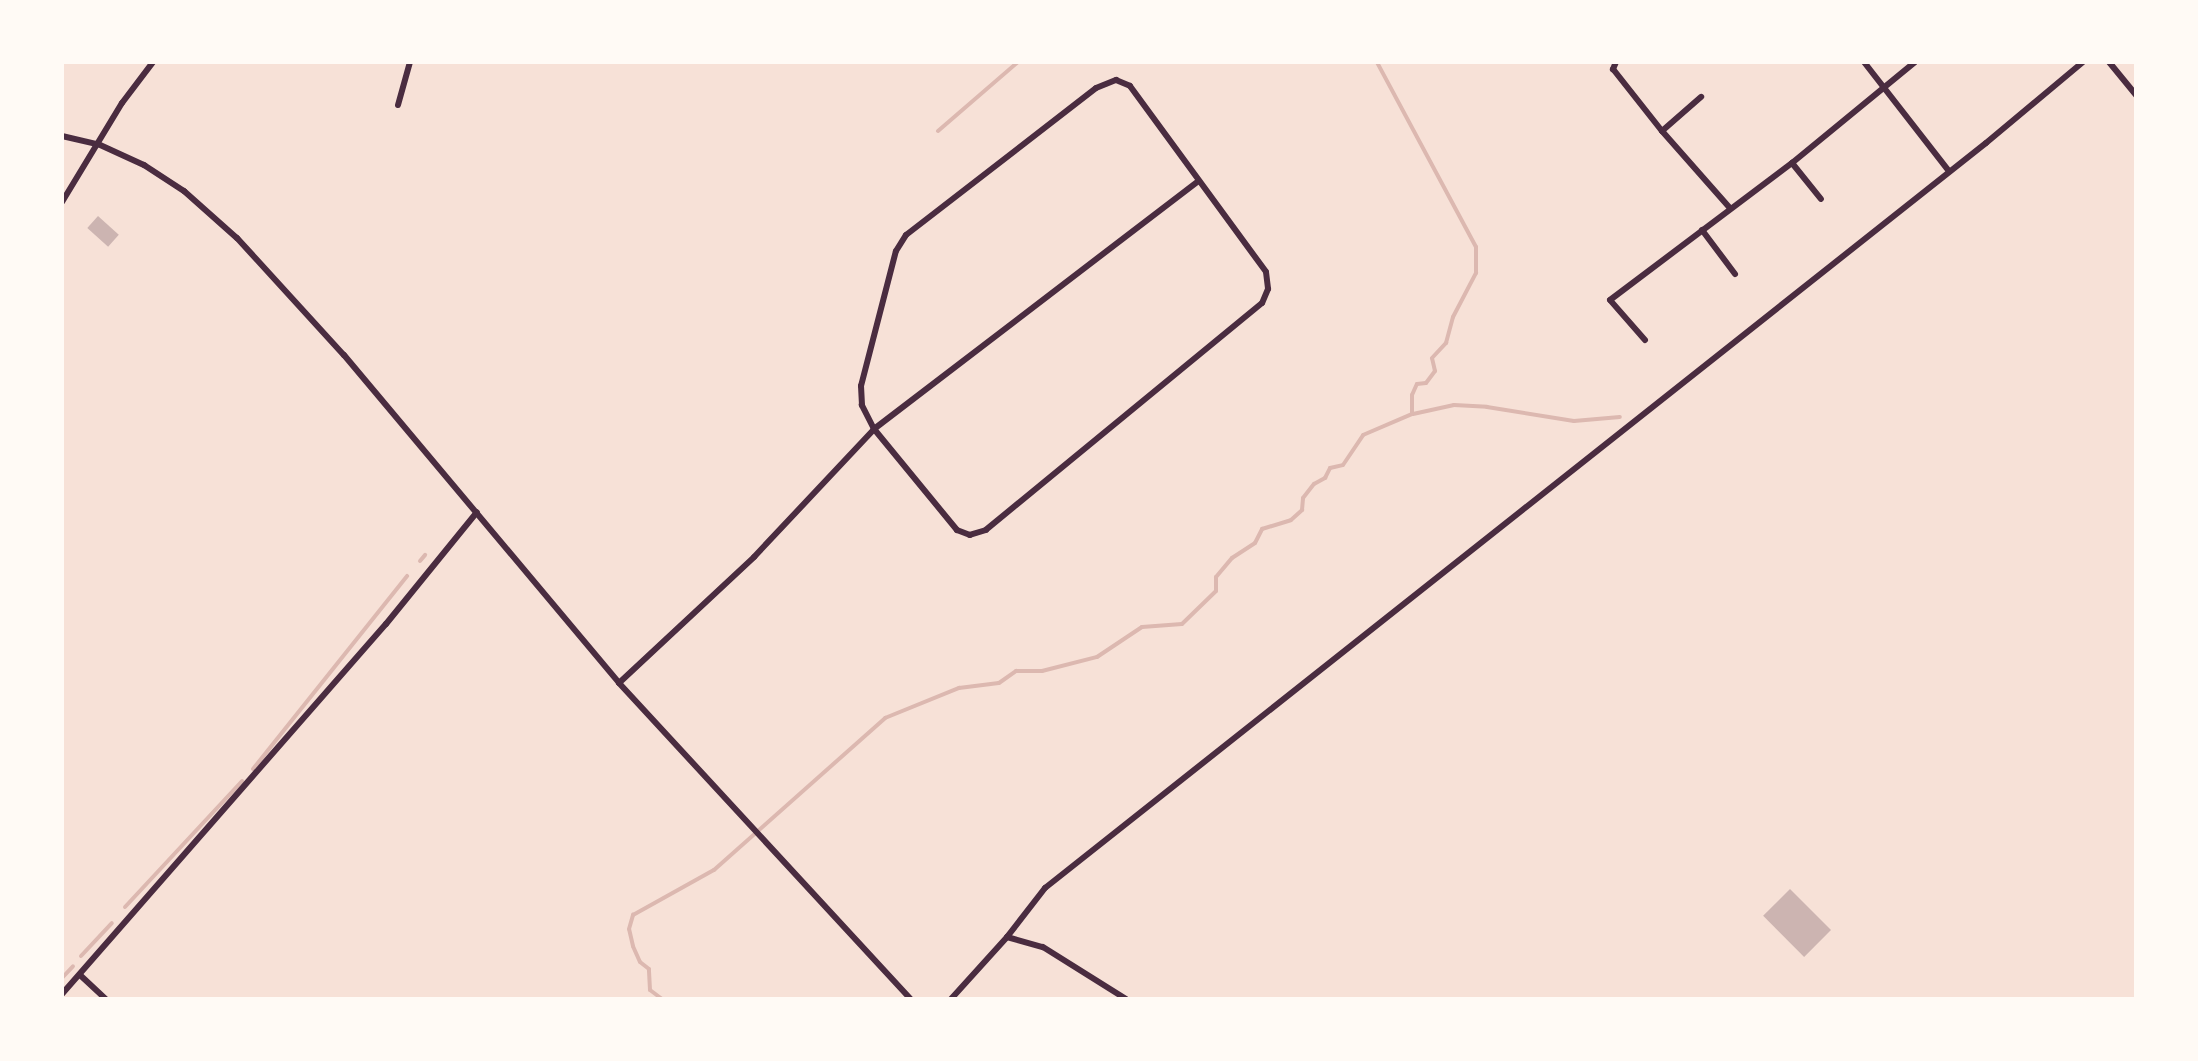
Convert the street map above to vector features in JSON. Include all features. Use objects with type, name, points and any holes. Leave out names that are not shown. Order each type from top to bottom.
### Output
[{"type":"street","points":[[62,202],[153,62]]},
{"type":"street","points":[[398,105],[410,62]]},
{"type":"street","points":[[1864,62],[1948,170]]},
{"type":"street","points":[[1645,340],[1610,300],[1792,163],[1915,62]]},
{"type":"street","points":[[951,999],[1007,937],[1045,888],[1348,651],[2083,62]]},
{"type":"street","points":[[2109,62],[2136,95]]},
{"type":"street","points":[[1615,65],[1662,131],[1730,208]]},
{"type":"street","points":[[1116,80],[1130,86],[1197,182],[1266,272],[1268,289],[1262,303],[986,530],[970,535],[957,530],[874,429],[862,405],[861,386],[896,251],[906,235],[1096,88],[1116,80]]},
{"type":"street","points":[[1662,131],[1701,97]]},
{"type":"street","points":[[62,136],[98,144],[144,165],[174,184],[227,228],[344,355],[619,683],[911,999]]},
{"type":"street","points":[[1792,163],[1821,199]]},
{"type":"street","points":[[619,683],[754,557],[874,429],[1197,182]]},
{"type":"street","points":[[1702,230],[1735,274]]},
{"type":"street","points":[[62,994],[365,648],[477,512]]},
{"type":"street","points":[[1007,937],[1043,947],[1126,999]]},
{"type":"street","points":[[80,975],[106,999]]},
{"type":"building","points":[[98,216],[119,235],[108,247],[87,228]]},
{"type":"building","points":[[1790,889],[1831,930],[1804,957],[1763,916]]},
{"type":"waterway","points":[[938,131],[1018,62]]},
{"type":"waterway","points":[[662,999],[650,990],[649,969],[640,962],[633,946],[629,929],[633,915],[714,870],[885,718],[959,688],[999,683],[1016,671],[1042,671],[1097,657],[1142,627],[1182,624],[1216,591],[1216,577],[1232,558],[1255,543],[1262,529],[1291,520],[1302,510],[1303,498],[1314,484],[1325,478],[1330,468],[1343,465],[1363,435],[1412,414],[1412,395],[1417,384],[1426,383],[1435,371],[1432,358],[1446,343],[1453,317],[1476,273],[1476,247],[1377,62]]},
{"type":"waterway","points":[[1413,414],[1454,405],[1574,421],[1620,417]]},
{"type":"waterway","points":[[420,561],[425,555]]},
{"type":"waterway","points":[[253,769],[407,576]]},
{"type":"waterway","points":[[125,907],[242,781]]},
{"type":"waterway","points":[[81,956],[112,923]]},
{"type":"waterway","points":[[62,978],[73,966]]}]
